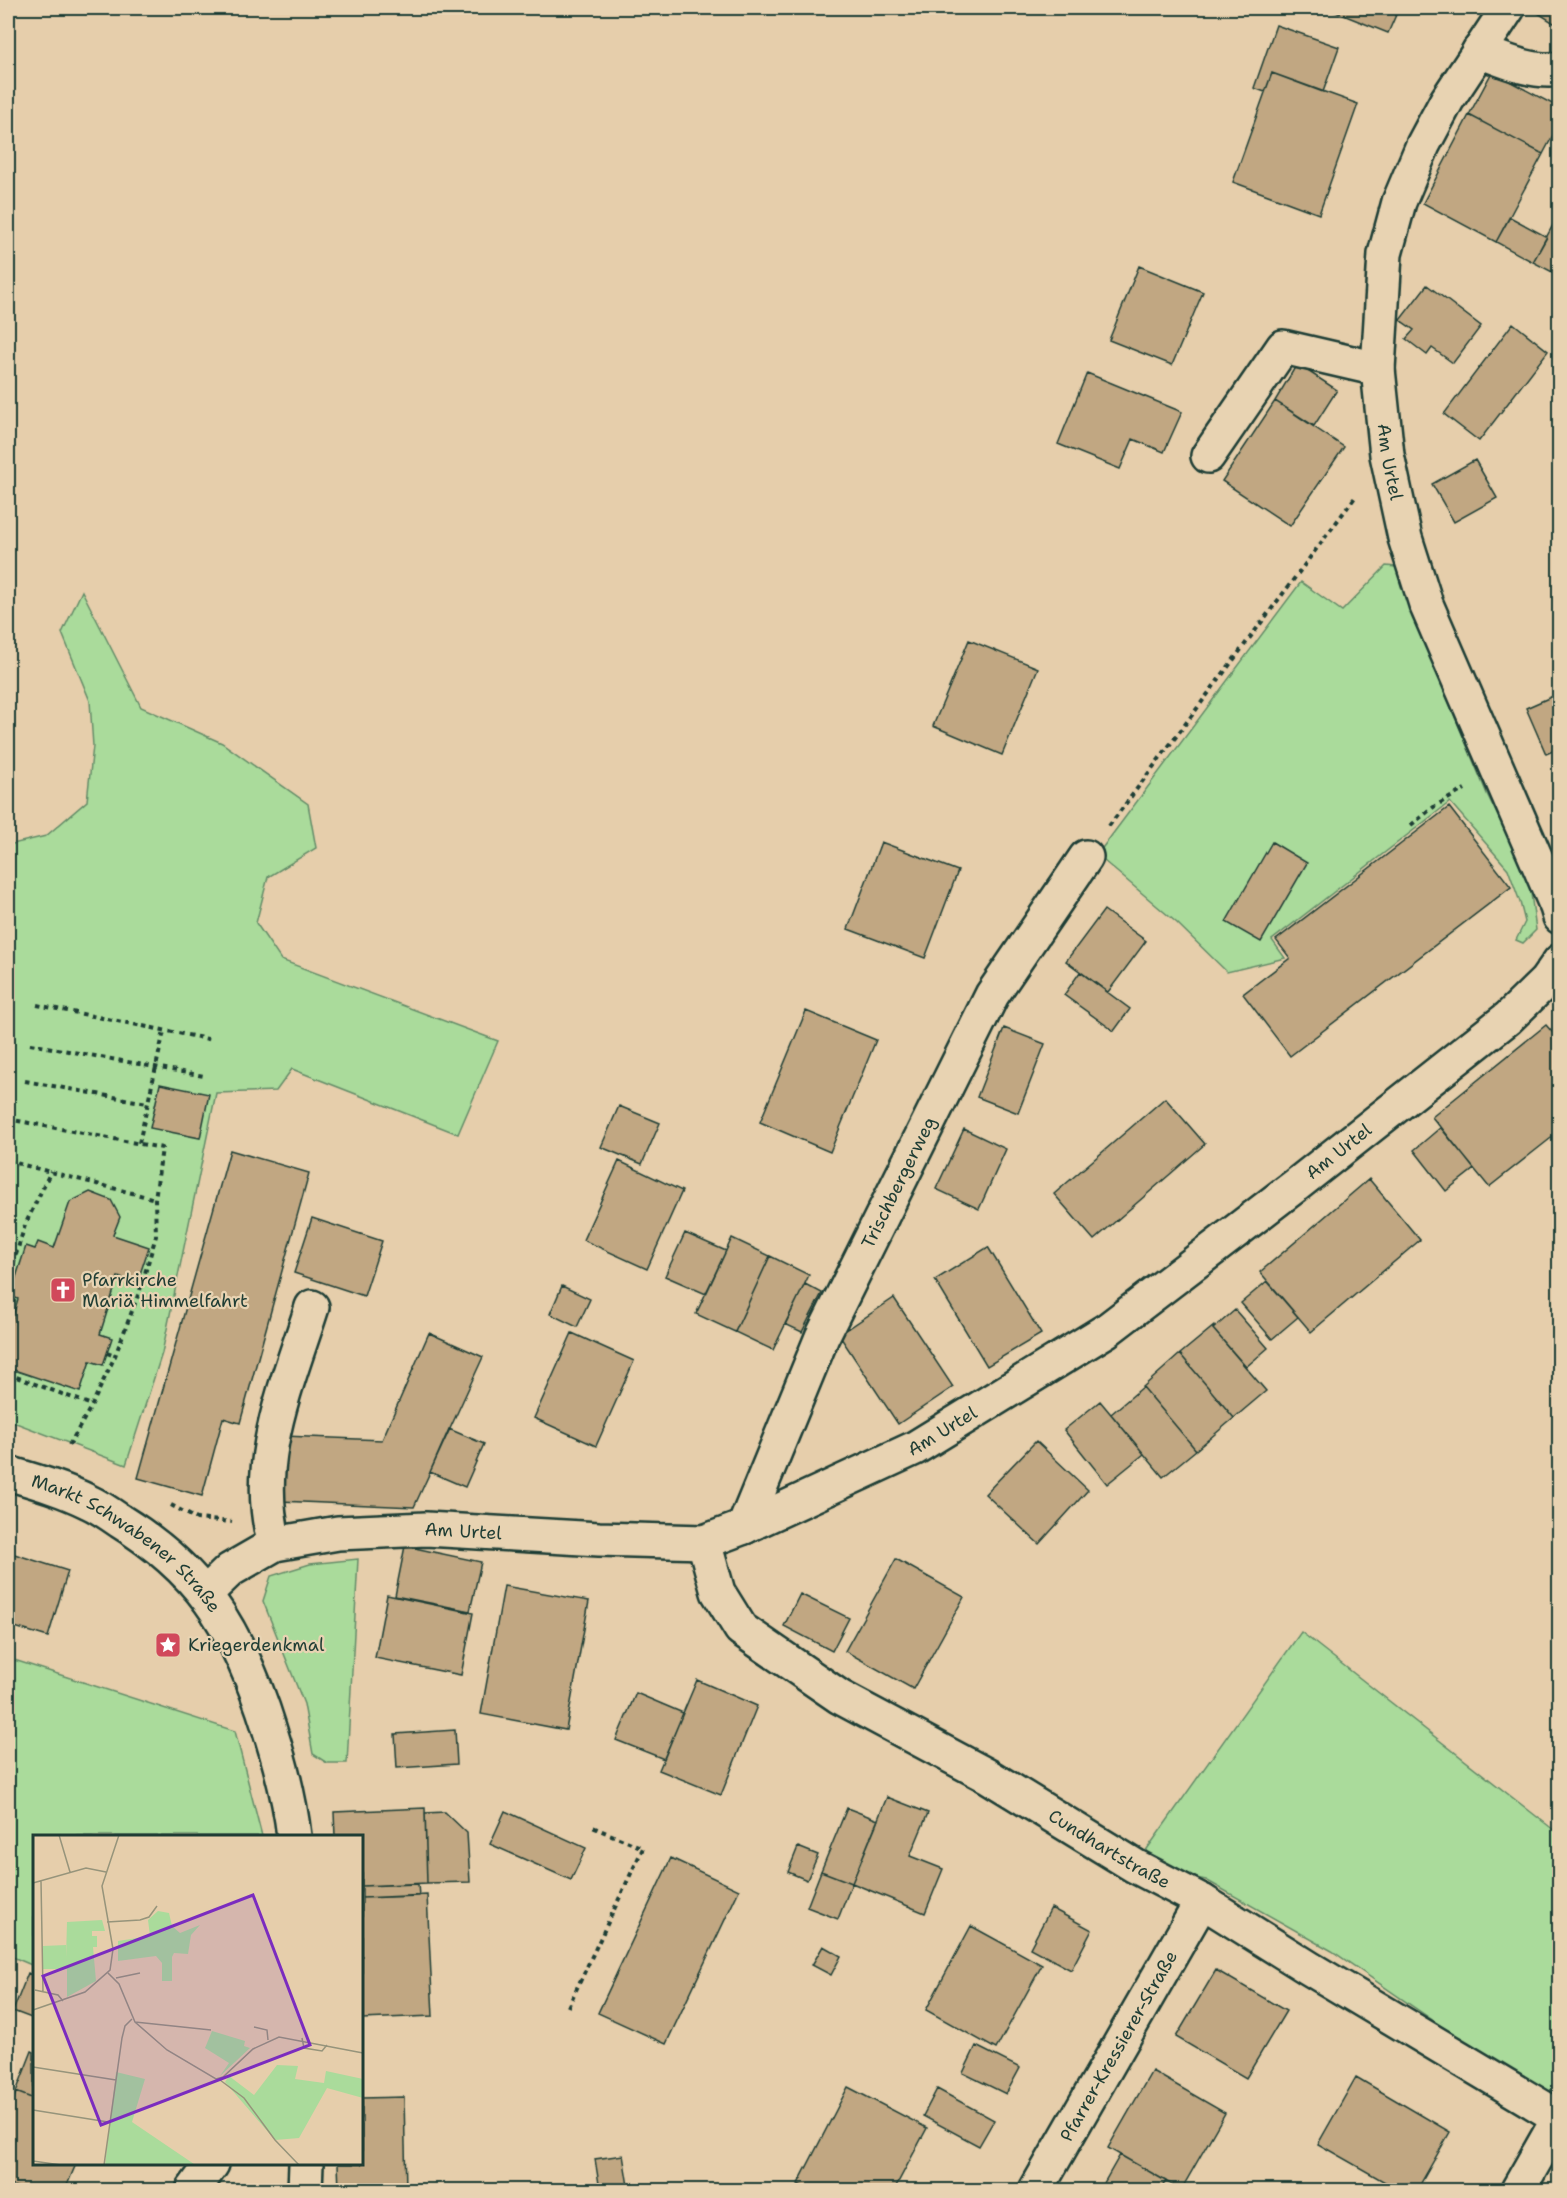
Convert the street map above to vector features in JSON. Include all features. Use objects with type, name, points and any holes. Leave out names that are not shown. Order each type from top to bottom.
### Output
[{"type":"street","name":"Am Urtel","points":[[1508,8],[1446,100],[1423,145],[1399,202],[1385,254],[1378,369],[1387,455],[1404,538],[1426,604],[1560,917]]},
{"type":"street","points":[[1479,51],[1515,64],[1550,71],[1560,69]]},
{"type":"street","points":[[1208,456],[1283,347],[1378,369]]},
{"type":"street","name":"Trischbergerweg","points":[[744,1527],[822,1337],[992,995],[1086,857]]},
{"type":"street","name":"Am Urtel","points":[[206,1594],[230,1570],[274,1544],[338,1533],[426,1529],[599,1539],[704,1542],[744,1527],[915,1448],[1107,1330],[1508,1018],[1546,981],[1560,962]]},
{"type":"street","points":[[274,1544],[267,1520],[267,1470],[276,1420],[312,1307]]},
{"type":"street","name":"Markt Schwabener Straße","points":[[8,1473],[91,1502],[150,1539],[182,1566],[206,1594],[233,1636],[255,1688],[290,1800],[294,1835]]},
{"type":"street","name":"Cundhartstraße","points":[[704,1542],[718,1592],[741,1629],[840,1697],[988,1776],[1135,1866],[1202,1901],[1559,2118]]},
{"type":"street","name":"Pfarrer-Kressierer-Straße","points":[[1036,2190],[1202,1901]]},
{"type":"street","points":[[1518,2190],[1559,2118]]},
{"type":"street","points":[[193,2190],[211,2165]]},
{"type":"street","points":[[305,2190],[306,2165]]},
{"type":"path","points":[[1086,857],[1387,455]]},
{"type":"path","points":[[1411,825],[1454,794]]},
{"type":"path","points":[[38,1005],[213,1040]]},
{"type":"path","points":[[139,1143],[164,1031]]},
{"type":"path","points":[[30,1044],[204,1076]]},
{"type":"path","points":[[25,1081],[147,1103]]},
{"type":"path","points":[[8,1125],[9,1119],[162,1148],[154,1199],[156,1236],[140,1290],[115,1356],[92,1405],[69,1443],[53,1487]]},
{"type":"path","points":[[8,1161],[154,1199]]},
{"type":"path","points":[[8,1281],[25,1225],[51,1171]]},
{"type":"path","points":[[107,1353],[115,1356]]},
{"type":"path","points":[[8,1374],[92,1405]]},
{"type":"path","points":[[568,2007],[643,1848],[590,1826]]},
{"type":"green space","points":[[1386,566],[1396,567],[1487,794],[1529,879],[1536,930],[1523,943],[1516,940],[1525,922],[1508,869],[1450,802],[1272,940],[1285,958],[1227,972],[1177,923],[1097,855],[1301,582],[1342,611]]},
{"type":"green space","points":[[82,591],[141,707],[222,743],[308,804],[316,848],[268,877],[256,923],[281,960],[498,1041],[458,1134],[292,1069],[276,1091],[216,1093],[162,1353],[126,1465],[8,1420],[8,1096],[11,1082],[8,1081],[8,845],[46,836],[87,801],[93,746],[90,701],[62,633]]},
{"type":"green space","points":[[358,1559],[347,1763],[327,1763],[313,1754],[304,1704],[263,1601],[271,1576],[310,1564]]},
{"type":"green space","points":[[1301,1632],[1559,1834],[1559,2107],[1332,1951],[1206,1880],[1135,1866]]},
{"type":"green space","points":[[8,1658],[235,1731],[262,1835],[33,1835],[33,1966],[8,1955]]},
{"type":"building","points":[[1326,8],[1399,8],[1388,33]]},
{"type":"building","points":[[1541,8],[1560,8],[1560,27],[1538,13]]},
{"type":"building","points":[[1276,25],[1339,47],[1323,92],[1272,73],[1265,92],[1254,88]]},
{"type":"building","points":[[1492,72],[1560,108],[1560,122],[1543,154],[1469,115]]},
{"type":"building","points":[[1272,73],[1358,104],[1319,214],[1233,182]]},
{"type":"building","points":[[1469,115],[1543,154],[1496,242],[1423,203]]},
{"type":"building","points":[[1560,212],[1560,276],[1533,262]]},
{"type":"building","points":[[1510,217],[1547,237],[1533,262],[1496,242]]},
{"type":"building","points":[[1139,266],[1203,292],[1172,365],[1109,340]]},
{"type":"building","points":[[1427,285],[1481,326],[1453,363],[1432,348],[1427,355],[1406,339],[1414,330],[1400,320]]},
{"type":"building","points":[[1513,323],[1548,351],[1479,441],[1444,414]]},
{"type":"building","points":[[1297,364],[1337,390],[1314,426],[1275,401]]},
{"type":"building","points":[[1087,373],[1182,412],[1164,452],[1133,439],[1120,469],[1058,444]]},
{"type":"building","points":[[1275,401],[1344,447],[1290,526],[1222,481]]},
{"type":"building","points":[[1475,460],[1497,498],[1454,522],[1432,484]]},
{"type":"building","points":[[969,640],[1038,668],[1002,755],[933,726]]},
{"type":"building","points":[[1560,693],[1560,748],[1546,754],[1526,708]]},
{"type":"building","points":[[1449,807],[1511,887],[1290,1056],[1243,994],[1290,958],[1276,940]]},
{"type":"building","points":[[881,842],[958,871],[925,958],[848,929]]},
{"type":"building","points":[[1272,842],[1307,863],[1261,942],[1226,922]]},
{"type":"building","points":[[1104,910],[1146,941],[1108,992],[1066,961]]},
{"type":"building","points":[[1080,972],[1130,1009],[1114,1031],[1064,995]]},
{"type":"building","points":[[806,1011],[876,1040],[830,1152],[760,1122]]},
{"type":"building","points":[[1546,1025],[1560,1041],[1560,1131],[1489,1187],[1432,1117]]},
{"type":"building","points":[[1004,1028],[1045,1044],[1018,1113],[977,1097]]},
{"type":"building","points":[[160,1084],[209,1094],[200,1138],[150,1128]]},
{"type":"building","points":[[1165,1098],[1205,1144],[1094,1240],[1054,1194]]},
{"type":"building","points":[[619,1106],[660,1123],[642,1164],[601,1147]]},
{"type":"building","points":[[1441,1127],[1474,1169],[1446,1191],[1414,1150]]},
{"type":"building","points":[[964,1129],[1006,1149],[979,1209],[936,1189]]},
{"type":"building","points":[[230,1150],[309,1173],[240,1423],[223,1418],[202,1496],[138,1478]]},
{"type":"building","points":[[619,1161],[682,1191],[647,1269],[583,1240]]},
{"type":"building","points":[[1369,1179],[1420,1240],[1311,1332],[1260,1272]]},
{"type":"building","name":"Pfarrkirche Mariä Himmelfahrt","points":[[90,1192],[111,1200],[120,1217],[113,1235],[149,1247],[137,1283],[118,1277],[100,1334],[112,1338],[103,1365],[90,1361],[80,1392],[8,1368],[8,1332],[18,1299],[10,1296],[26,1246],[35,1249],[38,1242],[54,1248],[70,1202]]},
{"type":"building","points":[[312,1218],[382,1241],[364,1296],[294,1273]]},
{"type":"building","points":[[685,1233],[726,1251],[706,1294],[665,1276]]},
{"type":"building","points":[[732,1238],[770,1256],[735,1332],[696,1314]]},
{"type":"building","points":[[988,1247],[1041,1334],[987,1366],[935,1280]]},
{"type":"building","points":[[770,1256],[809,1275],[773,1350],[735,1332]]},
{"type":"building","points":[[1267,1281],[1298,1317],[1272,1339],[1241,1303]]},
{"type":"building","points":[[805,1284],[822,1293],[802,1332],[785,1324]]},
{"type":"building","points":[[562,1286],[590,1299],[577,1327],[550,1314]]},
{"type":"building","points":[[894,1298],[953,1387],[898,1424],[839,1335]]},
{"type":"building","points":[[1235,1310],[1268,1348],[1246,1367],[1213,1329]]},
{"type":"building","points":[[1214,1326],[1213,1329],[1266,1391],[1234,1418],[1180,1354]]},
{"type":"building","points":[[429,1333],[483,1357],[414,1507],[280,1501],[284,1436],[382,1440]]},
{"type":"building","points":[[572,1333],[634,1361],[596,1446],[534,1418]]},
{"type":"building","points":[[1180,1354],[1234,1418],[1196,1450],[1143,1387]]},
{"type":"building","points":[[1143,1387],[1196,1450],[1163,1477],[1111,1414]]},
{"type":"building","points":[[1100,1401],[1144,1454],[1107,1484],[1064,1430]]},
{"type":"building","points":[[449,1429],[484,1444],[465,1487],[430,1472]]},
{"type":"building","points":[[1036,1441],[1088,1490],[1039,1544],[985,1494]]},
{"type":"building","points":[[405,1546],[481,1562],[470,1611],[395,1596]]},
{"type":"building","points":[[8,1552],[68,1571],[48,1637],[8,1625]]},
{"type":"building","points":[[896,1559],[964,1597],[913,1689],[845,1651]]},
{"type":"building","points":[[504,1586],[589,1601],[566,1730],[481,1714]]},
{"type":"building","points":[[800,1594],[849,1618],[832,1651],[784,1626]]},
{"type":"building","points":[[387,1595],[473,1613],[461,1675],[375,1658]]},
{"type":"building","points":[[697,1680],[757,1706],[721,1795],[659,1770]]},
{"type":"building","points":[[636,1693],[683,1713],[664,1759],[616,1740]]},
{"type":"building","points":[[455,1730],[457,1764],[397,1768],[395,1734]]},
{"type":"building","points":[[887,1797],[928,1813],[910,1856],[943,1869],[925,1913],[852,1883]]},
{"type":"building","points":[[425,1808],[427,1883],[363,1886],[363,1835],[335,1835],[334,1812]]},
{"type":"building","points":[[847,1808],[878,1820],[852,1883],[821,1871]]},
{"type":"building","points":[[505,1811],[586,1848],[571,1880],[490,1844]]},
{"type":"building","points":[[445,1812],[467,1833],[470,1882],[427,1883],[425,1813]]},
{"type":"building","points":[[798,1847],[818,1855],[807,1880],[788,1872]]},
{"type":"building","points":[[671,1858],[739,1890],[666,2044],[598,2013]]},
{"type":"building","points":[[821,1871],[852,1883],[838,1919],[807,1907]]},
{"type":"building","points":[[418,1884],[419,1896],[363,1898],[363,1886]]},
{"type":"building","points":[[427,1895],[433,2016],[363,2019],[363,1898]]},
{"type":"building","points":[[1051,1908],[1092,1930],[1071,1970],[1030,1948]]},
{"type":"building","points":[[971,1926],[1042,1965],[996,2049],[926,2010]]},
{"type":"building","points":[[823,1946],[841,1956],[831,1975],[812,1965]]},
{"type":"building","points":[[1216,1970],[1286,2011],[1246,2078],[1176,2037]]},
{"type":"building","points":[[28,1973],[33,1976],[33,2019],[13,2011]]},
{"type":"building","points":[[976,2046],[1020,2068],[1006,2094],[963,2073]]},
{"type":"building","points":[[32,2051],[33,2099],[16,2092]]},
{"type":"building","points":[[1152,2071],[1225,2113],[1181,2190],[1108,2148]]},
{"type":"building","points":[[1356,2077],[1450,2132],[1417,2190],[1399,2190],[1318,2144]]},
{"type":"building","points":[[848,2087],[927,2128],[894,2190],[810,2190],[798,2184]]},
{"type":"building","points":[[937,2089],[994,2120],[979,2146],[923,2116]]},
{"type":"building","points":[[16,2092],[33,2099],[33,2165],[76,2165],[65,2190],[24,2190],[8,2184],[8,2115]]},
{"type":"building","points":[[404,2097],[406,2190],[339,2190],[338,2165],[363,2165],[363,2098]]},
{"type":"building","points":[[623,2155],[628,2186],[600,2190],[595,2159]]},
{"type":"building","points":[[1120,2155],[1166,2181],[1160,2190],[1100,2190]]},
{"type":"building","points":[[240,2188],[263,2190],[239,2190]]},
{"type":"place","name":"Pfarrkirche Mariä Himmelfahrt","points":[[63,1290]]},
{"type":"place","name":"Kriegerdenkmal","points":[[168,1645]]}]
